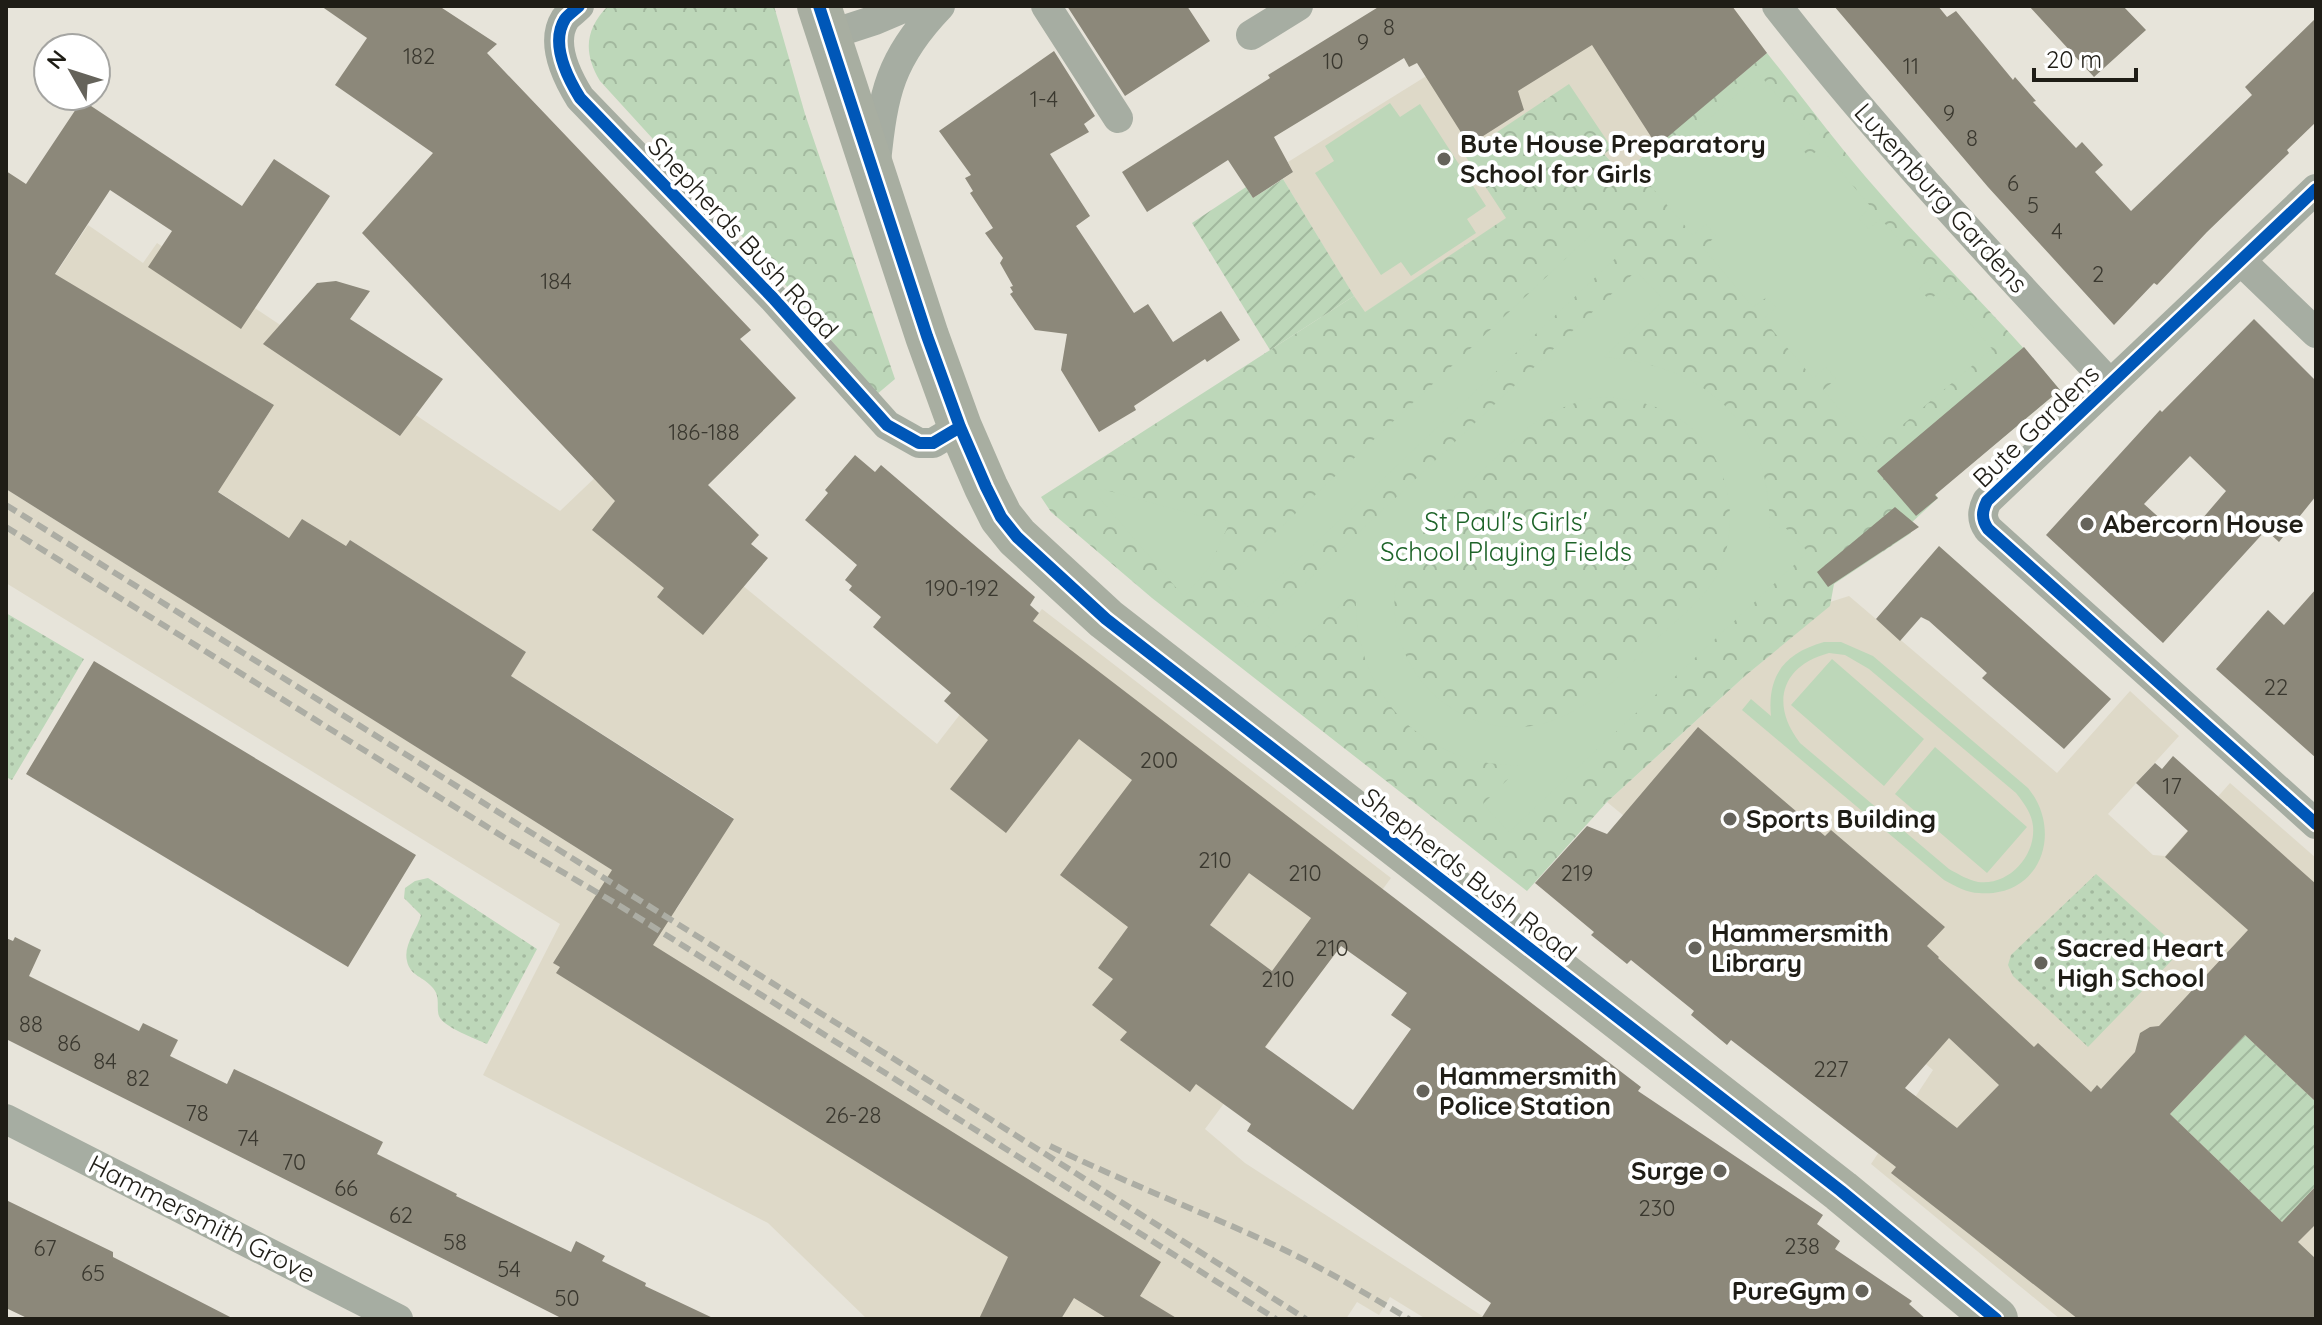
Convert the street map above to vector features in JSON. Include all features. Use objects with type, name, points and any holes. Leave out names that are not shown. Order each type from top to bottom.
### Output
[{"type":"main road","name":"Shepherds Bush Road","points":[[824,21],[899,256],[960,427],[1001,517],[1053,573],[1106,619],[1841,1191],[1996,1319]]},
{"type":"street","name":"Shepherds Bush Road","points":[[579,6],[564,20],[560,39],[562,60],[580,98],[773,298],[887,425],[919,443],[933,443],[960,427]]},
{"type":"street","points":[[824,21],[875,20],[908,6]]},
{"type":"street","points":[[874,175],[881,107],[888,84],[909,44],[940,6]]},
{"type":"street","points":[[1046,6],[1118,118]]},
{"type":"street","points":[[1251,35],[1298,6]]},
{"type":"street","name":"Luxemburg Gardens","points":[[1777,6],[1923,181],[2110,384]]},
{"type":"street","name":"Bute Gardens","points":[[2316,189],[1987,501],[1982,511],[1983,522],[2074,608],[2316,824]]},
{"type":"street","points":[[2241,261],[2316,333]]},
{"type":"street","name":"Hammersmith Grove","points":[[6,1119],[398,1319]]},
{"type":"shaded area","name":"Bute House Preparatory School for Girls","points":[[1732,6],[1767,53],[1657,145],[1622,174],[1604,154],[1364,313],[1283,179],[1293,172],[1288,162],[1465,52]]},
{"type":"shaded area","points":[[88,225],[143,263],[157,243],[560,511],[602,471],[937,744],[1042,609],[1391,878],[1205,1129],[1245,1163],[1487,1319],[1426,1319],[1390,1297],[1379,1315],[1357,1302],[1346,1319],[867,1319],[768,1223],[483,1075],[560,924],[6,583],[6,489],[676,910],[734,818],[511,676],[526,652],[350,540],[346,546],[289,538],[199,479],[236,464],[274,405],[55,275]]},
{"type":"shaded area","name":"Sacred Heart High School","points":[[1849,596],[2057,773],[2130,691],[2179,736],[2108,814],[2153,855],[2165,856],[2230,783],[2316,858],[2316,1319],[2060,1319],[1871,1164],[1933,1070],[1607,802],[1830,602]]},
{"type":"green space","points":[[608,6],[774,6],[805,114],[895,379],[876,395],[779,277],[600,81],[591,61],[589,42],[595,23]]},
{"type":"green space","name":"St Paul's Girls' School Playing Fields","points":[[1767,53],[1878,191],[2060,390],[1935,494],[1938,498],[1909,525],[1911,533],[1834,584],[1830,606],[1745,676],[1607,802],[1527,891],[1152,598],[1051,512],[1041,497],[1354,296],[1365,312],[1506,218],[1464,154],[1569,84],[1612,148],[1604,154],[1622,174]]},
{"type":"green space","points":[[1760,75],[1810,135],[1799,146],[1809,157],[1821,148],[1871,207],[1859,218],[1868,229],[1881,219],[1931,278],[1919,288],[1929,300],[1942,290],[1992,349],[1874,449],[1823,390],[1836,379],[1826,367],[1813,378],[1763,319],[1776,308],[1767,297],[1753,307],[1703,248],[1716,236],[1706,224],[1693,235],[1642,176]]},
{"type":"green space","points":[[1390,103],[1400,117],[1420,104],[1486,206],[1467,219],[1476,233],[1411,276],[1401,262],[1381,275],[1315,173],[1334,161],[1325,146]]},
{"type":"green space","points":[[1283,179],[1354,296],[1270,350],[1192,223],[1246,187],[1253,198]]},
{"type":"green space","points":[[1597,229],[1621,253],[1248,607],[1224,581]]},
{"type":"green space","points":[[1636,271],[1664,300],[1604,357],[1641,362],[1674,373],[1703,388],[1727,408],[1747,433],[1760,462],[1768,496],[1769,534],[1781,523],[1808,552],[1509,832],[1483,804],[1521,766],[1461,756],[1414,730],[1395,712],[1380,691],[1361,644],[1356,591],[1291,651],[1264,622]],"holes":[[[1598,397],[1650,405],[1680,419],[1705,442],[1715,458],[1730,509],[1727,545],[1715,579],[1698,601],[1612,682],[1568,714],[1539,725],[1510,727],[1482,722],[1456,711],[1433,693],[1415,671],[1402,645],[1395,615],[1395,594],[1405,557],[1439,512],[1530,426],[1580,402]]]},
{"type":"green space","points":[[1097,490],[1229,524],[1209,568],[1184,597],[1097,495]]},
{"type":"green space","points":[[6,613],[84,659],[12,780],[6,777]]},
{"type":"green space","points":[[1824,642],[1841,642],[1873,656],[2028,788],[2039,805],[2044,824],[2040,859],[2031,874],[2017,885],[2000,892],[1970,892],[1944,880],[1742,710],[1751,699],[1771,716],[1772,689],[1781,668],[1789,659]],"holes":[[[1829,653],[1845,655],[1869,669],[2016,793],[2031,817],[2033,837],[2025,858],[2010,874],[1989,882],[1978,882],[1949,869],[1800,743],[1785,714],[1785,688],[1800,667],[1813,659]]]},
{"type":"green space","points":[[1832,659],[1924,739],[1884,786],[1791,705]]},
{"type":"green space","points":[[1935,747],[2027,827],[1987,873],[1895,794]]},
{"type":"green space","points":[[2096,874],[2180,949],[2088,1047],[2013,976],[2008,965],[2011,955]]},
{"type":"green space","points":[[428,878],[537,949],[487,1044],[442,1020],[435,990],[409,966],[407,949],[421,915],[404,898],[405,888],[415,881]]},
{"type":"green space","points":[[2245,1035],[2316,1102],[2316,1186],[2282,1222],[2170,1114]]},
{"type":"building","points":[[321,6],[439,6],[497,44],[487,53],[751,330],[740,339],[796,398],[708,485],[759,535],[751,544],[768,558],[703,635],[657,597],[664,588],[592,530],[615,501],[362,233],[433,153],[335,85],[367,38]]},
{"type":"building","points":[[1067,6],[1187,6],[1210,41],[1125,96]]},
{"type":"building","points":[[1380,6],[1732,6],[1767,53],[1657,146],[1592,45],[1518,91],[1524,110],[1469,145],[1417,63],[1409,67],[1404,58],[1274,137],[1293,172],[1253,198],[1228,160],[1147,212],[1122,172],[1270,78],[1268,75]]},
{"type":"building","points":[[1834,6],[1938,6],[1947,17],[1956,11],[2013,80],[2015,77],[2036,101],[2033,102],[2076,148],[2082,142],[2103,165],[2095,172],[2131,211],[2252,95],[2245,87],[2316,18],[2316,122],[2287,150],[2289,153],[2114,325],[1988,187]]},
{"type":"building","points":[[2029,6],[2123,6],[2146,30],[2094,77]]},
{"type":"building","points":[[1054,51],[1095,116],[1084,124],[1089,132],[1050,154],[1090,216],[1076,226],[1134,313],[1148,304],[1173,342],[1221,311],[1240,340],[1207,362],[1205,359],[1134,406],[1136,410],[1099,432],[1061,370],[1067,334],[1035,330],[1010,294],[1013,292],[1010,287],[1013,286],[1000,263],[1003,258],[985,233],[993,228],[970,193],[973,191],[965,178],[971,175],[939,131]]},
{"type":"building","points":[[74,112],[100,112],[242,206],[274,159],[330,196],[241,329],[148,267],[172,231],[110,190],[55,274],[274,405],[218,492],[289,538],[302,519],[346,546],[350,540],[526,652],[511,676],[734,819],[653,945],[1161,1262],[1140,1296],[1178,1319],[1108,1319],[1074,1298],[1061,1319],[979,1319],[1008,1257],[556,973],[560,967],[553,963],[612,870],[6,489],[6,171],[26,184]]},
{"type":"building","points":[[336,281],[370,291],[350,319],[443,379],[400,436],[263,344],[317,283]]},
{"type":"building","points":[[2254,319],[2316,381],[2316,496],[2279,542],[2266,530],[2163,643],[2046,535],[2160,410],[2162,412]],"holes":[[[2190,456],[2226,491],[2184,540],[2144,504]]]},
{"type":"building","points":[[2024,347],[2060,390],[1935,495],[1938,498],[1916,516],[1877,471]]},
{"type":"building","points":[[855,455],[875,472],[881,465],[1035,597],[1030,605],[1039,613],[1033,621],[1641,1087],[1638,1091],[1823,1215],[1817,1224],[1840,1241],[1835,1249],[1912,1301],[1909,1304],[1926,1319],[1481,1319],[1491,1303],[1247,1131],[1251,1124],[1196,1084],[1190,1092],[1120,1040],[1127,1032],[1092,1005],[1113,979],[1098,968],[1128,927],[1060,875],[1132,780],[1079,739],[1006,833],[950,789],[988,740],[944,701],[951,693],[873,627],[881,617],[849,590],[852,586],[845,580],[857,565],[805,520],[828,493],[825,490]],"holes":[[[1249,873],[1311,918],[1272,971],[1210,925]],[[1341,946],[1407,993],[1391,1015],[1411,1029],[1353,1110],[1265,1047]]]},
{"type":"building","points":[[1895,507],[1919,527],[1828,587],[1817,572]]},
{"type":"building","points":[[1939,546],[2111,699],[2064,749],[1982,678],[1987,673],[1929,621],[1921,617],[1900,641],[1876,619]]},
{"type":"building","points":[[2316,589],[2316,758],[2216,669],[2268,610],[2284,625]]},
{"type":"building","points":[[94,661],[416,855],[348,967],[26,774]]},
{"type":"building","points":[[1698,727],[1825,836],[1831,830],[1945,927],[1927,946],[2034,1047],[2038,1043],[2091,1092],[2097,1085],[2101,1089],[2135,1052],[2140,1033],[2159,1026],[2248,930],[2165,857],[2188,831],[2136,783],[2155,763],[2162,769],[2173,756],[2316,884],[2316,1102],[2245,1035],[2170,1114],[2282,1222],[2316,1186],[2316,1224],[2298,1242],[2316,1259],[2316,1319],[2078,1319],[1891,1173],[1896,1167],[1731,1040],[1727,1045],[1691,1015],[1694,1011],[1631,960],[1627,964],[1535,883],[1587,826],[1607,834]],"holes":[[[1949,1038],[1999,1085],[1957,1128],[1905,1088]]]},
{"type":"building","points":[[15,937],[41,950],[29,976],[139,1031],[143,1023],[178,1040],[170,1056],[227,1084],[234,1069],[282,1092],[383,1142],[377,1154],[456,1196],[571,1252],[576,1241],[605,1256],[602,1261],[646,1283],[645,1286],[715,1319],[563,1319],[6,1039],[6,938],[13,941]]},
{"type":"building","points":[[6,1200],[113,1252],[113,1257],[234,1319],[29,1319],[6,1308]]},
{"type":"railway","points":[[6,505],[1306,1319]]},
{"type":"railway","points":[[6,527],[505,838],[620,906],[1276,1319]]},
{"type":"railway","points":[[1050,1146],[1274,1245],[1409,1319]]},
{"type":"cycle path","points":[[579,6],[565,19],[559,39],[562,60],[580,98],[773,298],[887,425],[919,443],[933,443],[960,427]]},
{"type":"cycle path","points":[[819,6],[960,427],[1001,517],[1017,537],[1106,619],[1841,1191],[1996,1319]]},
{"type":"cycle path","points":[[2316,189],[1987,501],[1983,515],[1988,529],[2316,824]]},
{"type":"place","name":"Bute House Preparatory School for Girls","points":[[1444,159]]},
{"type":"place","name":"Abercorn House","points":[[2087,524]]},
{"type":"place","name":"Sports Building","points":[[1730,819]]},
{"type":"place","name":"Hammersmith Library","points":[[1695,948]]},
{"type":"place","name":"Sacred Heart High School","points":[[2041,963]]},
{"type":"place","name":"Hammersmith Police Station","points":[[1423,1091]]},
{"type":"place","name":"Surge","points":[[1720,1171]]},
{"type":"place","name":"PureGym","points":[[1862,1291]]}]
